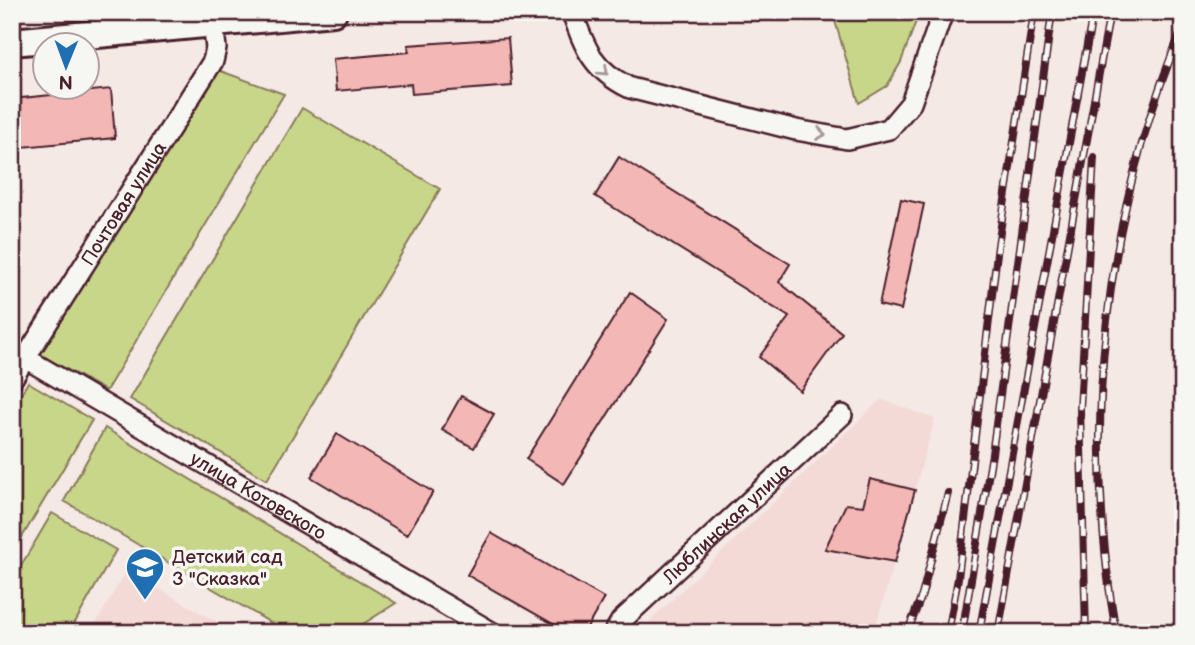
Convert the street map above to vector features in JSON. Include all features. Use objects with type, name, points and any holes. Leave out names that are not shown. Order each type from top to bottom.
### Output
[{"type":"main road","points":[[12,42],[332,12]]},
{"type":"street","points":[[572,12],[592,60],[609,78],[629,88],[796,130],[847,139],[889,129],[911,103],[943,12]]},
{"type":"street","name":"Почтовая улица","points":[[12,379],[213,61],[216,48],[213,23]]},
{"type":"street","name":"улица Котовского","points":[[25,358],[493,633]]},
{"type":"street","name":"Люблинская улица","points":[[614,633],[621,621],[842,415]]},
{"type":"shaded area","points":[[881,399],[935,419],[874,633],[643,633],[652,619]]},
{"type":"shaded area","name":"Детский сад 3 \"Сказка\"","points":[[127,570],[236,633],[90,633]]},
{"type":"green space","points":[[863,12],[919,13],[901,62],[887,86],[859,103],[835,21]]},
{"type":"green space","points":[[215,69],[284,94],[106,391],[39,354]]},
{"type":"green space","points":[[302,108],[440,189],[267,480],[130,399]]},
{"type":"green space","points":[[28,382],[92,420],[12,554],[12,409]]},
{"type":"green space","points":[[105,428],[396,603],[349,633],[288,633],[64,501]]},
{"type":"green space","points":[[52,513],[116,550],[69,633],[12,633],[12,581]]},
{"type":"building","points":[[508,38],[512,86],[412,94],[411,84],[336,91],[333,59],[409,52],[408,45]]},
{"type":"building","points":[[111,89],[115,138],[12,148],[12,99],[32,97],[32,102],[102,102],[102,90]]},
{"type":"building","points":[[619,157],[790,264],[779,282],[842,333],[800,391],[759,357],[789,317],[595,196]]},
{"type":"building","points":[[901,199],[924,204],[901,310],[879,305]]},
{"type":"building","points":[[630,292],[668,319],[564,484],[526,459]]},
{"type":"building","points":[[461,396],[494,414],[474,448],[442,430]]},
{"type":"building","points":[[337,434],[433,492],[407,535],[311,477]]},
{"type":"building","points":[[870,479],[915,490],[895,562],[825,549],[846,504],[863,506]]},
{"type":"building","points":[[491,533],[604,598],[584,633],[569,633],[467,575]]},
{"type":"railway","points":[[948,633],[958,578],[998,245],[1034,12]]},
{"type":"railway","points":[[962,633],[992,454],[1052,12]]},
{"type":"railway","points":[[979,633],[1093,12]]},
{"type":"railway","points":[[998,633],[1110,12]]},
{"type":"railway","points":[[1116,633],[1100,479],[1106,325],[1117,249],[1134,173],[1156,99],[1183,27]]},
{"type":"railway","points":[[1086,633],[1080,409],[1094,157]]},
{"type":"railway","points":[[907,633],[922,595],[948,493]]},
{"type":"place","name":"Детский сад 3 \"Сказка\"","points":[[145,601]]}]
